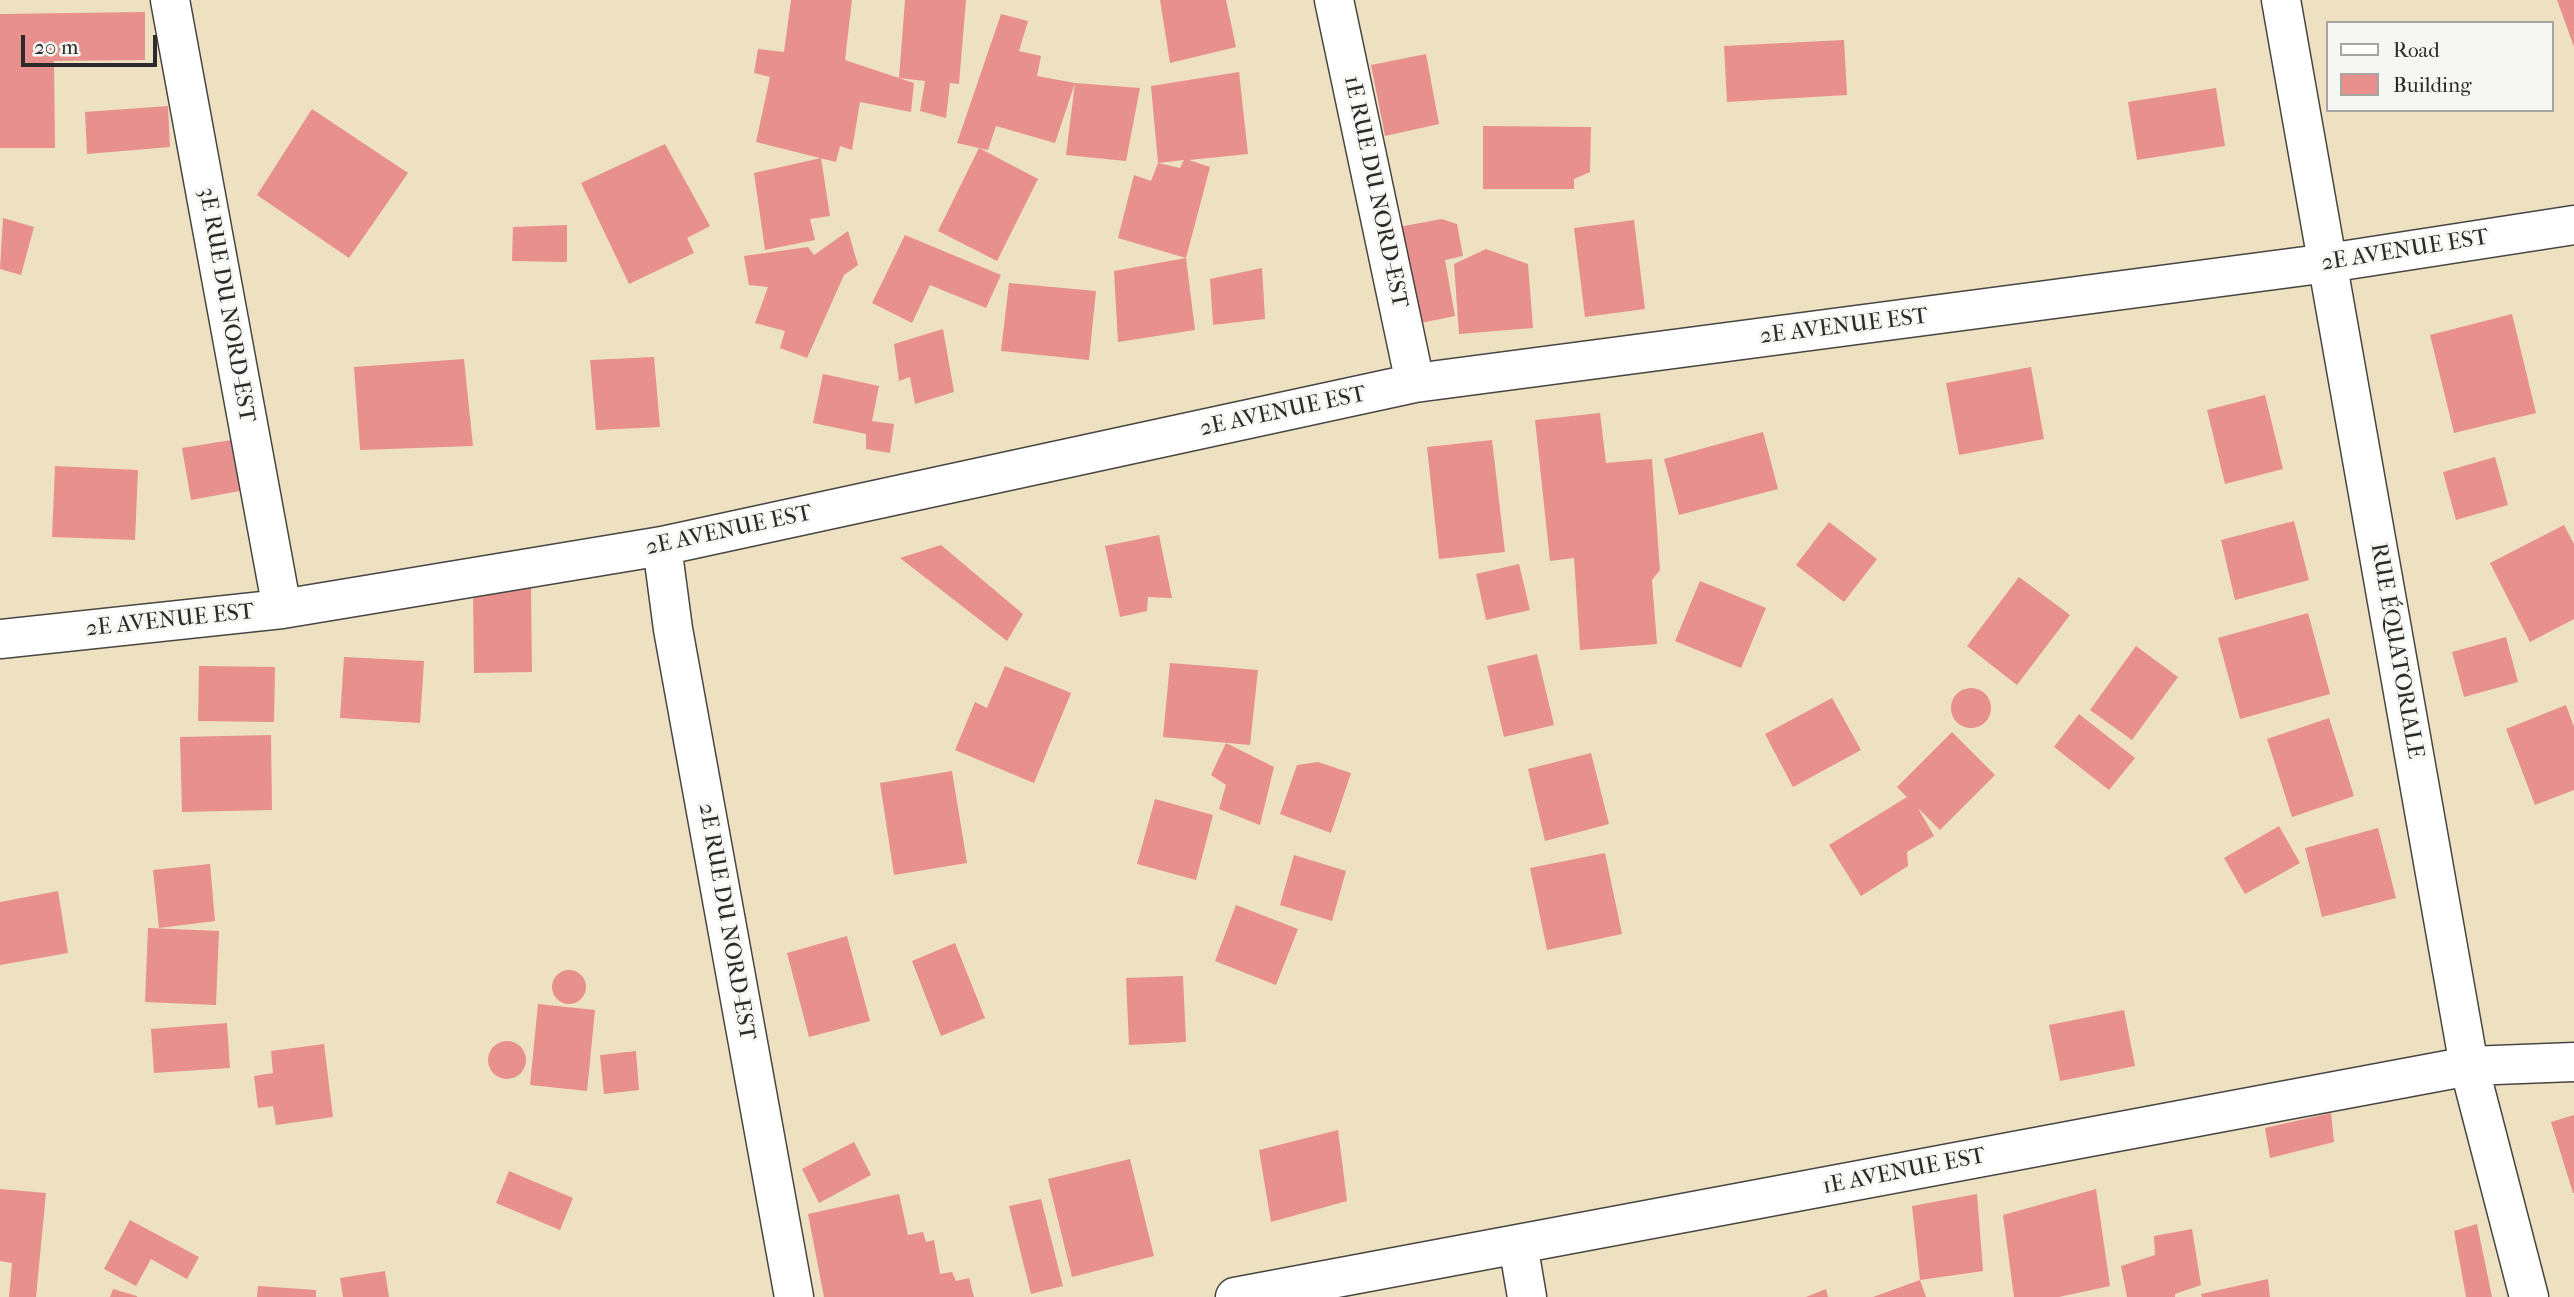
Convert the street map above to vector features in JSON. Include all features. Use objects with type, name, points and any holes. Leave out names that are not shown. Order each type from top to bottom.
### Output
[{"type":"street","name":"3E RUE DU NORD-EST","points":[[170,0],[282,609]]},
{"type":"street","name":"1E RUE DU NORD-EST","points":[[1334,0],[1415,383]]},
{"type":"street","name":"RUE ÉQUATORIALE","points":[[2281,0],[2469,1066],[2529,1297]]},
{"type":"street","name":"2E AVENUE EST","points":[[0,639],[282,609],[662,547],[1415,383],[2328,263],[2574,225]]},
{"type":"street","name":"2E RUE DU NORD-EST","points":[[662,547],[673,629],[794,1297]]},
{"type":"street","name":"1E AVENUE EST","points":[[1235,1297],[2469,1066],[2574,1062]]},
{"type":"street","points":[[1518,1244],[1527,1297]]},
{"type":"building","points":[[791,0],[852,0],[845,60],[914,83],[911,112],[860,102],[852,150],[840,146],[836,162],[756,142],[770,77],[754,73],[758,49],[784,52]]},
{"type":"building","points":[[905,0],[966,0],[959,84],[950,83],[946,118],[920,111],[925,81],[899,78]]},
{"type":"building","points":[[1160,0],[1226,0],[1236,47],[1170,63]]},
{"type":"building","points":[[2557,0],[2574,0],[2574,47]]},
{"type":"building","points":[[145,12],[145,60],[54,61],[55,148],[0,148],[0,14]]},
{"type":"building","points":[[1001,14],[1028,21],[1019,51],[1041,56],[1037,76],[1075,83],[1055,143],[996,126],[988,150],[957,143]]},
{"type":"building","points":[[1844,40],[1847,95],[1727,102],[1724,46]]},
{"type":"building","points":[[1426,54],[1439,124],[1385,136],[1371,65]]},
{"type":"building","points":[[1239,72],[1248,154],[1189,160],[1210,167],[1186,258],[1118,238],[1134,175],[1151,181],[1158,163],[1151,86]],"holes":[[[1184,160],[1180,168],[1158,163]]]},
{"type":"building","points":[[1075,83],[1140,88],[1126,161],[1066,155]]},
{"type":"building","points":[[2216,88],[2225,146],[2137,160],[2128,102]]},
{"type":"building","points":[[168,106],[170,147],[87,154],[85,112]]},
{"type":"building","points":[[312,109],[408,173],[349,258],[257,195]]},
{"type":"building","points":[[1483,126],[1591,127],[1590,172],[1574,179],[1574,189],[1483,189]]},
{"type":"building","points":[[665,144],[710,226],[687,238],[694,253],[629,284],[581,183]]},
{"type":"building","points":[[979,148],[1038,179],[997,261],[938,231]]},
{"type":"building","points":[[821,158],[830,216],[810,219],[815,240],[765,250],[754,173]]},
{"type":"building","points":[[3,218],[34,227],[21,275],[0,269]]},
{"type":"building","points":[[1442,219],[1457,224],[1463,256],[1445,260],[1455,316],[1411,325],[1393,228]]},
{"type":"building","points":[[1634,220],[1645,309],[1585,317],[1574,228]]},
{"type":"building","points":[[567,225],[567,262],[512,261],[513,227]]},
{"type":"building","points":[[848,231],[858,265],[844,275],[807,358],[780,348],[785,331],[755,323],[768,287],[749,285],[744,256],[808,247],[814,255]]},
{"type":"building","points":[[905,235],[1001,275],[986,308],[930,285],[912,323],[872,303]]},
{"type":"building","points":[[1486,249],[1528,264],[1533,328],[1459,334],[1454,264]]},
{"type":"building","points":[[1186,258],[1195,330],[1118,342],[1114,271]]},
{"type":"building","points":[[1262,268],[1265,319],[1213,325],[1210,279]]},
{"type":"building","points":[[1009,283],[1096,291],[1089,360],[1001,351]]},
{"type":"building","points":[[2512,314],[2536,413],[2454,433],[2430,335]]},
{"type":"building","points":[[943,329],[954,392],[915,404],[910,377],[899,381],[894,344]]},
{"type":"building","points":[[654,357],[660,427],[596,430],[590,360]]},
{"type":"building","points":[[464,359],[473,446],[360,450],[354,367]]},
{"type":"building","points":[[2031,367],[2044,439],[1959,455],[1946,383]]},
{"type":"building","points":[[823,374],[879,386],[872,421],[894,424],[890,453],[866,449],[866,434],[813,423]]},
{"type":"building","points":[[2265,395],[2283,469],[2225,484],[2207,410]]},
{"type":"building","points":[[1600,413],[1606,463],[1652,459],[1660,570],[1652,580],[1657,644],[1580,650],[1574,558],[1550,561],[1535,420]]},
{"type":"building","points":[[1763,432],[1778,489],[1679,515],[1664,459]]},
{"type":"building","points":[[237,439],[245,490],[191,500],[182,448]]},
{"type":"building","points":[[1492,440],[1505,552],[1439,559],[1427,447]]},
{"type":"building","points":[[2495,457],[2508,505],[2456,520],[2443,472]]},
{"type":"building","points":[[55,466],[138,470],[135,540],[52,537]]},
{"type":"building","points":[[2294,521],[2309,580],[2235,600],[2221,540]]},
{"type":"building","points":[[1829,522],[1877,559],[1844,602],[1796,565]]},
{"type":"building","points":[[2564,525],[2574,544],[2574,619],[2530,642],[2490,563]]},
{"type":"building","points":[[1159,535],[1172,598],[1148,597],[1147,611],[1120,617],[1105,546]]},
{"type":"building","points":[[941,545],[1023,614],[1007,641],[900,558]]},
{"type":"building","points":[[1519,564],[1530,610],[1486,620],[1476,574]]},
{"type":"building","points":[[2019,577],[2070,615],[2017,685],[1967,646]]},
{"type":"building","points":[[1700,581],[1766,608],[1741,668],[1675,641]]},
{"type":"building","points":[[531,586],[532,672],[474,673],[473,587]]},
{"type":"building","points":[[2308,613],[2330,694],[2240,719],[2218,638]]},
{"type":"building","points":[[2506,637],[2518,682],[2464,697],[2452,652]]},
{"type":"building","points":[[2136,646],[2178,677],[2132,740],[2090,710]]},
{"type":"building","points":[[1537,654],[1554,725],[1504,737],[1487,666]]},
{"type":"building","points":[[344,657],[424,661],[420,723],[340,718]]},
{"type":"building","points":[[1170,663],[1258,670],[1250,745],[1163,737]]},
{"type":"building","points":[[199,666],[275,667],[274,722],[198,721]]},
{"type":"building","points":[[1005,666],[1071,693],[1034,783],[955,750],[975,702],[987,708]]},
{"type":"building","points":[[1971,688],[1979,689],[1985,694],[1990,700],[1990,716],[1985,722],[1979,727],[1971,728],[1963,727],[1957,722],[1952,716],[1951,708],[1952,700],[1957,694],[1963,689]]},
{"type":"building","points":[[1832,698],[1861,750],[1793,787],[1765,734]]},
{"type":"building","points":[[2566,705],[2574,727],[2574,790],[2535,805],[2506,729]]},
{"type":"building","points":[[2079,714],[2135,758],[2109,790],[2054,747]]},
{"type":"building","points":[[2329,718],[2354,796],[2292,817],[2267,739]]},
{"type":"building","points":[[1952,732],[1995,775],[1940,830],[1918,808],[1934,836],[1907,852],[1908,866],[1861,896],[1829,845],[1907,797],[1897,787]]},
{"type":"building","points":[[271,735],[272,810],[182,812],[180,737]]},
{"type":"building","points":[[1226,743],[1274,767],[1260,825],[1219,809],[1226,785],[1211,775]]},
{"type":"building","points":[[1591,753],[1609,824],[1545,841],[1528,769]]},
{"type":"building","points":[[1318,762],[1351,773],[1331,833],[1280,814],[1297,765]]},
{"type":"building","points":[[952,771],[967,863],[894,875],[880,783]]},
{"type":"building","points":[[1155,799],[1213,815],[1196,880],[1137,864]]},
{"type":"building","points":[[2279,826],[2300,863],[2245,894],[2224,858]]},
{"type":"building","points":[[2378,828],[2396,898],[2322,917],[2305,848]]},
{"type":"building","points":[[1605,853],[1622,934],[1547,950],[1530,868]]},
{"type":"building","points":[[1294,855],[1346,871],[1332,921],[1280,905]]},
{"type":"building","points":[[210,864],[215,921],[159,928],[153,870]]},
{"type":"building","points":[[58,891],[68,953],[0,965],[0,902]]},
{"type":"building","points":[[1236,905],[1298,929],[1276,985],[1215,961]]},
{"type":"building","points":[[148,928],[219,931],[216,1005],[145,1002]]},
{"type":"building","points":[[847,936],[870,1021],[809,1037],[787,953]]},
{"type":"building","points":[[955,943],[985,1018],[941,1036],[912,961]]},
{"type":"building","points":[[569,970],[581,975],[586,987],[581,999],[569,1004],[557,999],[552,987],[557,975]]},
{"type":"building","points":[[1183,976],[1186,1042],[1129,1045],[1126,978]]},
{"type":"building","points":[[538,1004],[595,1010],[587,1091],[530,1085]]},
{"type":"building","points":[[2124,1010],[2135,1066],[2060,1081],[2049,1025]]},
{"type":"building","points":[[227,1023],[230,1068],[154,1073],[151,1029]]},
{"type":"building","points":[[507,1041],[521,1046],[526,1060],[521,1074],[507,1079],[493,1074],[488,1060],[493,1046]]},
{"type":"building","points":[[324,1044],[333,1117],[276,1125],[273,1106],[258,1108],[254,1076],[273,1073],[271,1051]]},
{"type":"building","points":[[636,1051],[639,1090],[604,1094],[600,1055]]},
{"type":"building","points":[[2331,1113],[2334,1142],[2270,1158],[2265,1128]]},
{"type":"building","points":[[2574,1115],[2574,1193],[2573,1193],[2551,1122]]},
{"type":"building","points":[[1338,1130],[1347,1201],[1271,1222],[1259,1150]]},
{"type":"building","points":[[854,1142],[871,1175],[819,1203],[802,1169]]},
{"type":"building","points":[[1130,1159],[1154,1256],[1072,1277],[1048,1179]]},
{"type":"building","points":[[509,1171],[573,1198],[560,1230],[496,1203]]},
{"type":"building","points":[[0,1189],[46,1193],[36,1297],[9,1297],[12,1263],[0,1261]]},
{"type":"building","points":[[2096,1189],[2110,1286],[2059,1297],[2014,1297],[2003,1215]]},
{"type":"building","points":[[899,1194],[908,1235],[923,1232],[926,1242],[934,1240],[940,1274],[952,1272],[956,1281],[969,1278],[974,1297],[824,1297],[808,1214]]},
{"type":"building","points":[[1977,1194],[1983,1271],[1920,1280],[1912,1206]]},
{"type":"building","points":[[1041,1199],[1063,1286],[1031,1294],[1009,1206]]},
{"type":"building","points":[[130,1220],[199,1257],[187,1279],[151,1259],[136,1286],[104,1269]]},
{"type":"building","points":[[2477,1224],[2492,1297],[2466,1297],[2454,1231]]},
{"type":"building","points":[[2192,1229],[2201,1285],[2175,1294],[2175,1297],[2127,1297],[2121,1266],[2155,1255],[2154,1236]]},
{"type":"building","points":[[385,1271],[389,1297],[343,1297],[340,1278]]},
{"type":"building","points":[[2268,1279],[2270,1297],[2202,1297],[2201,1294]]},
{"type":"building","points":[[1920,1280],[1926,1297],[1873,1297]]},
{"type":"building","points":[[258,1286],[316,1290],[316,1297],[257,1297]]},
{"type":"building","points":[[113,1289],[137,1296],[137,1297],[110,1297]]},
{"type":"building","points":[[1826,1289],[1828,1297],[1806,1297]]}]
